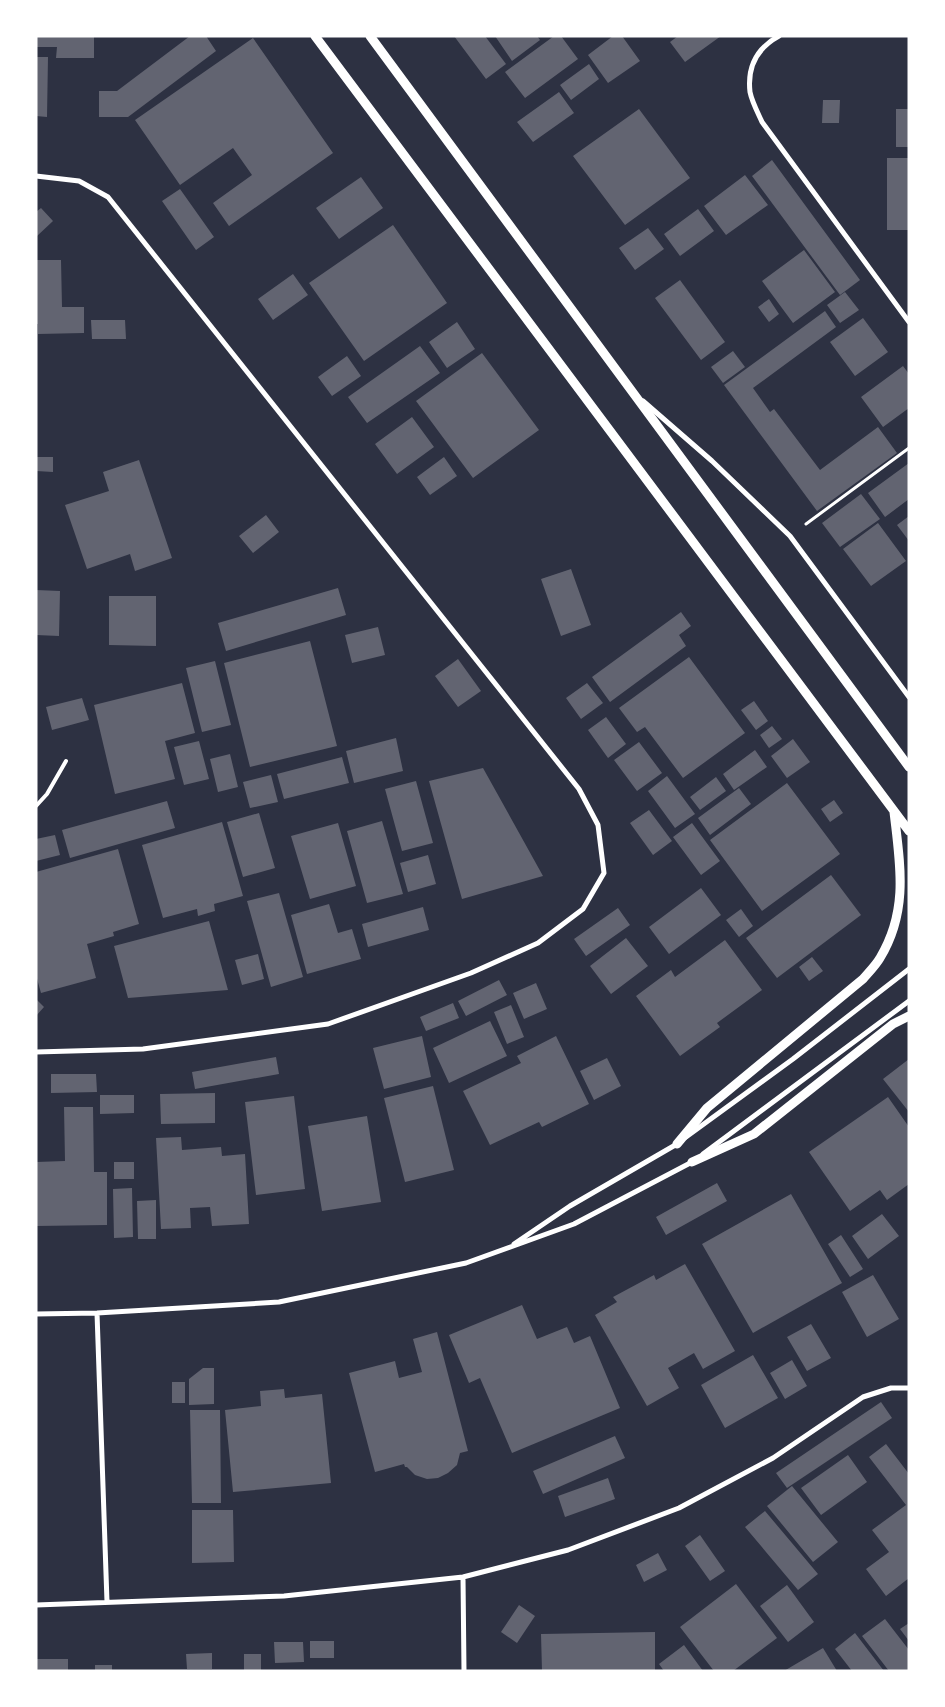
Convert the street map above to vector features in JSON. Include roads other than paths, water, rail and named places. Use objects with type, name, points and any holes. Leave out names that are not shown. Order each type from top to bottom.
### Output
[{"type":"street","points":[[315,36],[909,831]]},
{"type":"street","points":[[370,36],[909,767]]},
{"type":"street","points":[[779,36],[768,42],[750,66],[750,93],[762,122],[909,322]]},
{"type":"street","points":[[36,176],[79,181],[108,197],[579,790],[598,825],[604,873],[583,909],[538,943],[471,973],[328,1024],[143,1049],[36,1052]]},
{"type":"street","points":[[631,391],[712,461],[790,536],[909,697]]},
{"type":"street","points":[[677,1144],[707,1108],[863,978],[880,958],[891,934],[899,909],[902,882],[894,812]]},
{"type":"street","points":[[508,1248],[570,1206],[677,1144],[793,1059],[909,969]]},
{"type":"street","points":[[692,1162],[909,1001]]},
{"type":"street","points":[[36,1314],[97,1313],[279,1302],[466,1264],[574,1224],[692,1162],[754,1134],[893,1024],[909,1016]]},
{"type":"street","points":[[97,1313],[107,1602]]},
{"type":"street","points":[[36,1605],[284,1596],[463,1577],[568,1550],[679,1508],[774,1458],[863,1398],[891,1388],[909,1388]]},
{"type":"street","points":[[463,1577],[464,1671]]},
{"type":"lane","points":[[36,806],[47,794],[66,761]]}]
